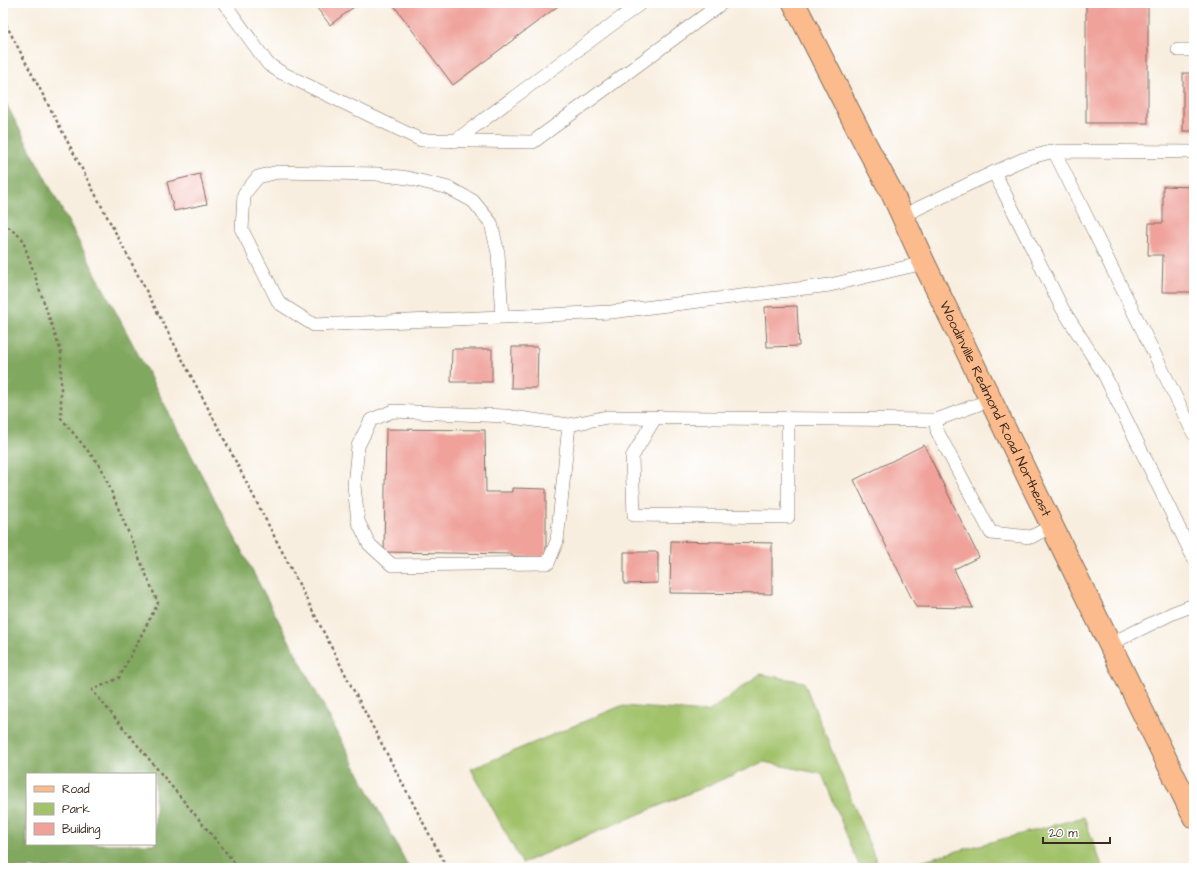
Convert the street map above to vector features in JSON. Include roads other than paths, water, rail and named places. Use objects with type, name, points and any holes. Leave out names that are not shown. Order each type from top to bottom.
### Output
[{"type":"main road","name":"Woodinville Redmond Road Northeast","points":[[794,3],[902,216],[990,400],[1194,817]]},
{"type":"lane","points":[[224,3],[268,64],[282,73],[421,140],[533,142],[718,4]]},
{"type":"lane","points":[[455,141],[641,3]]},
{"type":"lane","points":[[1178,50],[1194,50]]},
{"type":"lane","points":[[902,216],[994,172],[1024,160],[1054,151],[1194,152]]},
{"type":"lane","points":[[1054,151],[1194,434]]},
{"type":"lane","points":[[502,317],[498,253],[491,223],[473,201],[449,188],[408,178],[377,174],[278,172],[258,176],[244,194],[242,230],[279,303],[314,325],[502,317],[611,312],[830,285],[924,263]]},
{"type":"lane","points":[[994,172],[1062,308],[1104,374],[1194,559]]},
{"type":"lane","points":[[569,425],[556,541],[548,563],[392,565],[369,544],[358,521],[354,486],[358,446],[370,420],[393,411],[506,416],[569,425],[607,417],[788,420],[936,420],[990,400]]},
{"type":"lane","points":[[655,418],[632,457],[634,515],[788,517],[788,420]]},
{"type":"lane","points":[[936,420],[938,431],[991,533],[1031,537],[1052,526]]},
{"type":"lane","points":[[1110,644],[1173,613],[1194,605]]}]
